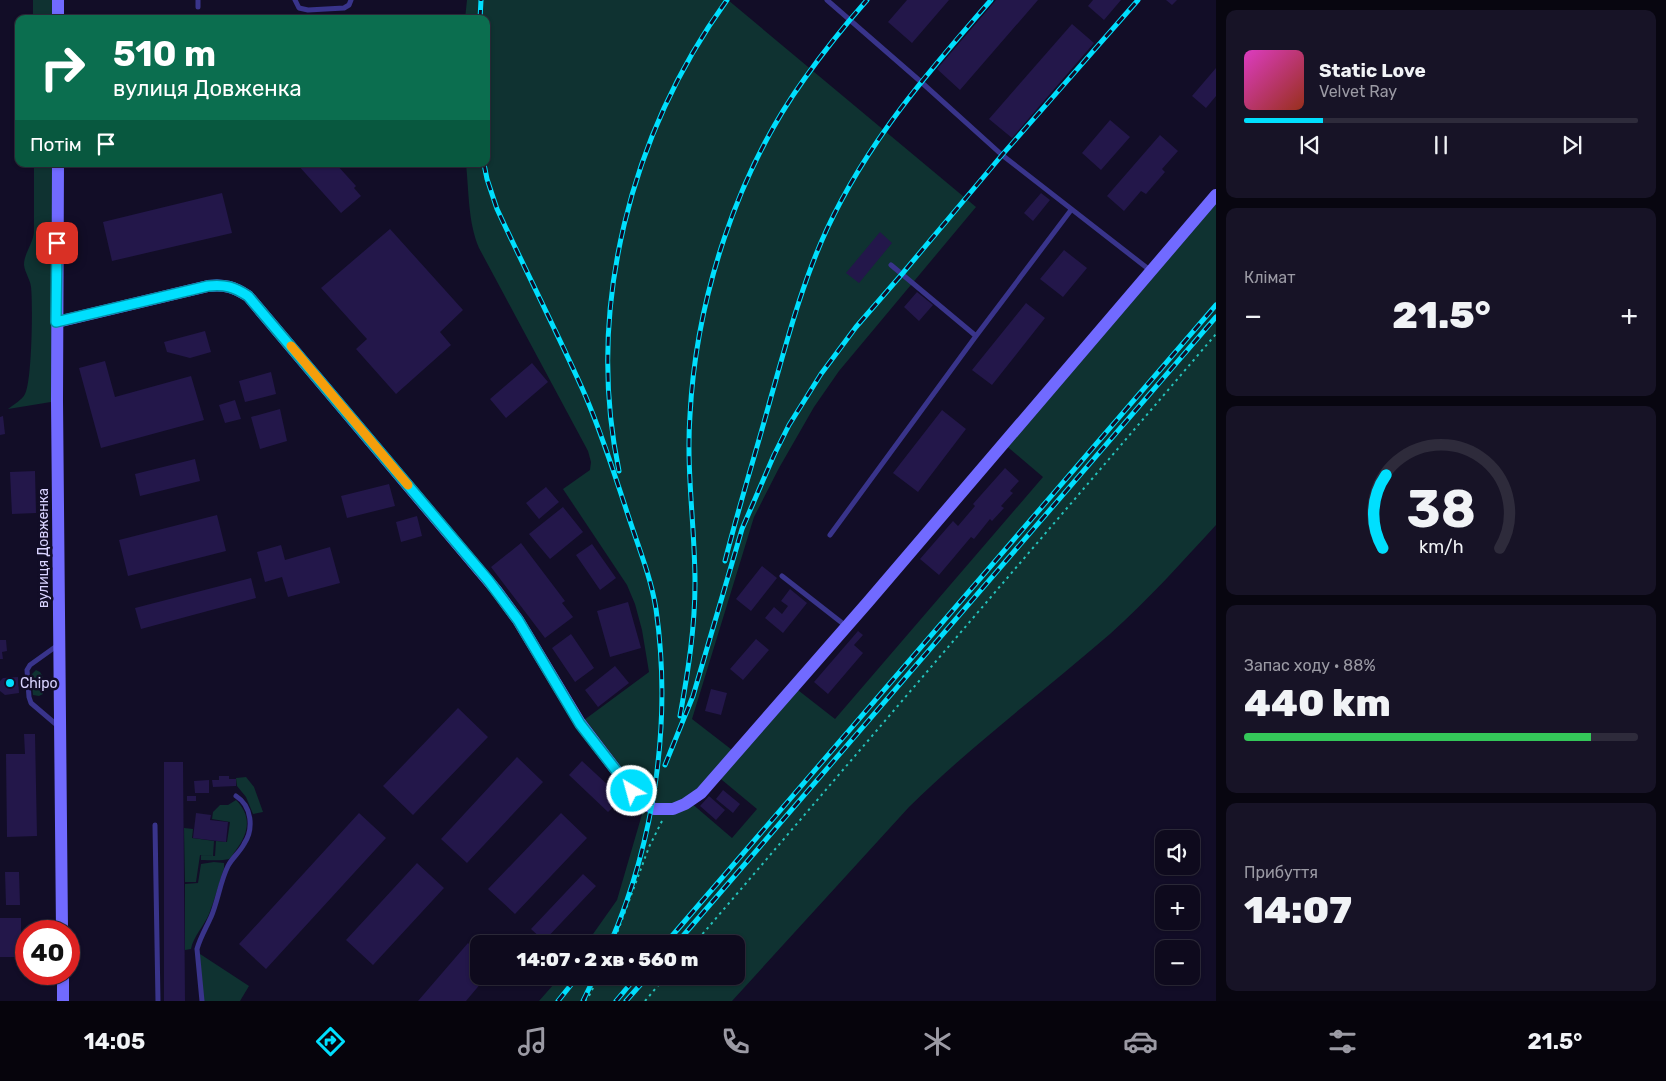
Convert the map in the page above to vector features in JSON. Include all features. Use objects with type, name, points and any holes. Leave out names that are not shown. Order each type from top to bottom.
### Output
[{"type":"street","points":[[58,0],[58,15]]},
{"type":"street","name":"вулиця Довженка","points":[[58,167],[56,322],[62,920]]},
{"type":"street","points":[[56,322],[223,285],[235,288],[248,296],[492,585],[518,620],[580,724],[635,795],[651,808],[667,809],[685,804],[701,793],[847,627],[1044,395],[1152,272],[1216,194]]},
{"type":"street","points":[[62,985],[63,1001]]},
{"type":"lane","points":[[198,0],[198,7]]},
{"type":"lane","points":[[295,0],[299,8],[308,10],[344,8],[349,5],[351,0]]},
{"type":"lane","points":[[827,0],[1002,155],[1152,272]]},
{"type":"lane","points":[[830,535],[1071,210]]},
{"type":"lane","points":[[891,265],[976,336]]},
{"type":"lane","points":[[782,576],[847,627]]},
{"type":"lane","points":[[58,645],[30,665],[27,670],[31,703],[60,726]]},
{"type":"lane","points":[[202,1001],[197,949],[228,867],[245,844],[250,825],[250,816],[247,808],[241,799],[236,796]]},
{"type":"lane","points":[[155,825],[158,1001]]},
{"type":"path","points":[[702,935],[1216,334]]},
{"type":"path","points":[[617,935],[649,847],[667,809]]},
{"type":"path","points":[[584,1001],[590,996],[595,985]]},
{"type":"path","points":[[645,1001],[658,985]]},
{"type":"green space","points":[[33,0],[58,0],[58,15],[33,15]]},
{"type":"green space","points":[[467,0],[728,0],[976,207],[839,371],[814,407],[779,468],[754,517],[692,719],[736,753],[794,687],[835,719],[1043,477],[1003,443],[1216,195],[1216,525],[1178,567],[1110,634],[983,740],[909,807],[732,1001],[539,1001],[553,985],[745,985],[745,935],[592,935],[617,900],[645,804],[580,723],[649,672],[642,630],[635,604],[627,585],[563,489],[590,470],[591,462],[588,451],[479,248],[471,217],[466,167],[490,167],[490,15],[465,15]],"holes":[[[716,775],[757,809],[732,838],[690,802]]]},
{"type":"green space","points":[[34,167],[58,167],[57,401],[8,409],[25,394],[29,374],[32,296],[24,265],[25,256],[34,232]]},
{"type":"green space","points":[[36,670],[43,677],[43,694],[39,696],[33,695],[31,675]]},
{"type":"green space","points":[[246,777],[254,787],[263,812],[253,814],[246,797],[237,786],[236,778]]},
{"type":"green space","points":[[236,800],[245,812],[247,825],[240,844],[229,859],[201,860],[201,855],[215,856],[216,841],[227,842],[230,822],[212,819],[213,812],[220,805],[228,805]]},
{"type":"green space","points":[[184,828],[193,829],[192,838],[214,841],[213,856],[200,855],[196,882],[185,882]]},
{"type":"green space","points":[[224,863],[224,868],[213,903],[191,949],[185,950],[185,884],[198,883],[201,864]]},
{"type":"green space","points":[[197,952],[249,986],[240,1001],[202,1001]]},
{"type":"building","points":[[907,0],[949,0],[912,43],[888,22]]},
{"type":"building","points":[[996,0],[1038,0],[960,90],[937,69]]},
{"type":"building","points":[[1093,0],[1121,0],[1104,20],[1088,6]]},
{"type":"building","points":[[1166,0],[1177,0],[1172,5]]},
{"type":"building","points":[[1072,24],[1094,43],[1012,138],[989,119]]},
{"type":"building","points":[[1216,68],[1216,96],[1206,108],[1192,96]]},
{"type":"building","points":[[1110,120],[1130,137],[1101,170],[1082,153]]},
{"type":"building","points":[[1160,135],[1178,151],[1162,169],[1165,172],[1146,194],[1141,191],[1124,211],[1107,196]]},
{"type":"building","points":[[300,167],[339,167],[356,186],[354,188],[361,196],[341,213]]},
{"type":"building","points":[[222,193],[232,233],[112,261],[103,222]]},
{"type":"building","points":[[1041,193],[1050,200],[1033,221],[1024,213]]},
{"type":"building","points":[[390,229],[463,310],[440,332],[451,345],[396,394],[356,349],[367,339],[321,288]]},
{"type":"building","points":[[880,232],[892,243],[859,283],[846,273]]},
{"type":"building","points":[[1064,250],[1087,268],[1063,297],[1040,279]]},
{"type":"building","points":[[917,292],[933,305],[919,321],[904,307]]},
{"type":"building","points":[[1026,303],[1045,318],[992,385],[972,370]]},
{"type":"building","points":[[205,331],[211,352],[190,358],[167,352],[164,342]]},
{"type":"building","points":[[105,361],[115,397],[191,376],[204,420],[101,448],[79,368]]},
{"type":"building","points":[[532,363],[548,382],[506,418],[490,399]]},
{"type":"building","points":[[271,372],[276,394],[245,402],[239,381]]},
{"type":"building","points":[[235,400],[241,419],[225,423],[219,405]]},
{"type":"building","points":[[280,409],[287,441],[260,449],[251,417]]},
{"type":"building","points":[[942,410],[966,429],[918,492],[893,473]]},
{"type":"building","points":[[3,416],[5,434],[0,435],[0,417]]},
{"type":"building","points":[[195,459],[200,481],[140,496],[135,474]]},
{"type":"building","points":[[1005,468],[1019,481],[1010,491],[1013,493],[1001,506],[1004,508],[992,521],[990,519],[974,539],[971,537],[939,575],[920,559],[953,521],[958,526],[975,506],[973,504]]},
{"type":"building","points":[[35,471],[36,513],[12,514],[10,472]]},
{"type":"building","points":[[389,484],[395,506],[347,518],[341,496]]},
{"type":"building","points":[[546,487],[559,502],[539,519],[526,503]]},
{"type":"building","points":[[563,507],[583,532],[550,559],[529,534]]},
{"type":"building","points":[[217,515],[226,551],[128,576],[119,540]]},
{"type":"building","points":[[417,516],[422,536],[401,542],[396,522]]},
{"type":"building","points":[[521,543],[565,601],[562,603],[573,617],[545,638],[491,567]]},
{"type":"building","points":[[592,544],[616,578],[600,590],[576,555]]},
{"type":"building","points":[[281,545],[285,560],[330,547],[340,583],[288,597],[282,577],[265,582],[257,552]]},
{"type":"building","points":[[762,566],[777,578],[751,611],[736,599]]},
{"type":"building","points":[[251,578],[256,598],[141,629],[135,608]]},
{"type":"building","points":[[790,589],[807,603],[783,633],[765,618],[774,607],[782,614],[788,606],[781,601]]},
{"type":"building","points":[[628,602],[641,648],[610,657],[597,611]]},
{"type":"building","points":[[858,631],[863,635],[854,645],[863,653],[828,694],[814,682]]},
{"type":"building","points":[[571,634],[594,668],[575,682],[552,648]]},
{"type":"building","points":[[756,639],[769,650],[743,680],[730,669]]},
{"type":"building","points":[[0,640],[6,640],[7,651],[2,652],[3,659],[0,659]]},
{"type":"building","points":[[615,666],[629,683],[598,707],[585,690]]},
{"type":"building","points":[[18,677],[19,693],[5,695],[0,691],[0,681],[3,678]]},
{"type":"building","points":[[711,689],[727,693],[721,715],[705,711]]},
{"type":"building","points":[[458,708],[488,737],[413,815],[383,786]]},
{"type":"building","points":[[24,734],[35,734],[37,836],[7,837],[6,754],[25,754]]},
{"type":"building","points":[[517,757],[543,782],[467,863],[441,839]]},
{"type":"building","points":[[582,761],[622,798],[608,812],[569,775]]},
{"type":"building","points":[[164,762],[183,762],[185,1001],[164,1001]]},
{"type":"building","points":[[219,776],[229,776],[229,779],[236,779],[236,786],[213,787],[212,780],[219,780]]},
{"type":"building","points":[[209,780],[209,793],[195,793],[194,781]]},
{"type":"building","points":[[723,790],[740,804],[733,813],[716,799]]},
{"type":"building","points":[[187,796],[196,796],[196,801],[187,801]]},
{"type":"building","points":[[709,796],[725,810],[716,820],[700,806]]},
{"type":"building","points":[[196,813],[211,815],[210,820],[228,822],[226,842],[193,838]]},
{"type":"building","points":[[359,813],[386,838],[266,969],[239,944]]},
{"type":"building","points":[[561,813],[587,838],[515,914],[488,889]]},
{"type":"building","points":[[417,863],[444,888],[373,965],[346,940]]},
{"type":"building","points":[[5,872],[19,872],[20,905],[6,905]]},
{"type":"building","points":[[583,874],[596,886],[550,935],[538,935],[531,929]]},
{"type":"building","points":[[0,918],[21,918],[21,920],[15,920],[15,957],[0,957]]},
{"type":"building","points":[[468,943],[470,945],[470,985],[479,985],[466,1001],[418,1001]]},
{"type":"railway","points":[[480,15],[481,0]]},
{"type":"railway","points":[[619,471],[610,409],[608,347],[613,285],[624,224],[642,164],[665,107],[693,52],[727,0]]},
{"type":"railway","points":[[680,716],[686,683],[695,600],[695,562],[689,457],[690,415],[694,371],[711,282],[724,238],[740,195],[759,154],[805,78],[867,0]]},
{"type":"railway","points":[[725,561],[796,312],[810,270],[827,229],[843,197],[880,137],[922,81],[991,0]]},
{"type":"railway","points":[[665,765],[693,696],[742,529],[789,425],[821,374],[856,327],[1002,155],[1138,0]]},
{"type":"railway","points":[[485,167],[497,209],[595,418],[651,585],[656,609],[662,694],[656,780],[649,822],[638,864],[626,904],[614,935]]},
{"type":"railway","points":[[673,935],[1216,305]]},
{"type":"railway","points":[[684,935],[1216,317]]},
{"type":"railway","points":[[558,1001],[571,985]]},
{"type":"railway","points":[[583,1001],[591,985]]},
{"type":"railway","points":[[616,1001],[629,985]]},
{"type":"railway","points":[[626,1001],[640,985]]},
{"type":"slow traffic","points":[[291,346],[408,485]]},
{"type":"place","name":"Chipo","points":[[10,683]]},
{"type":"route","points":[[57,243],[56,322],[208,286],[223,285],[235,288],[248,296],[504,600],[580,724],[632,791]]}]
